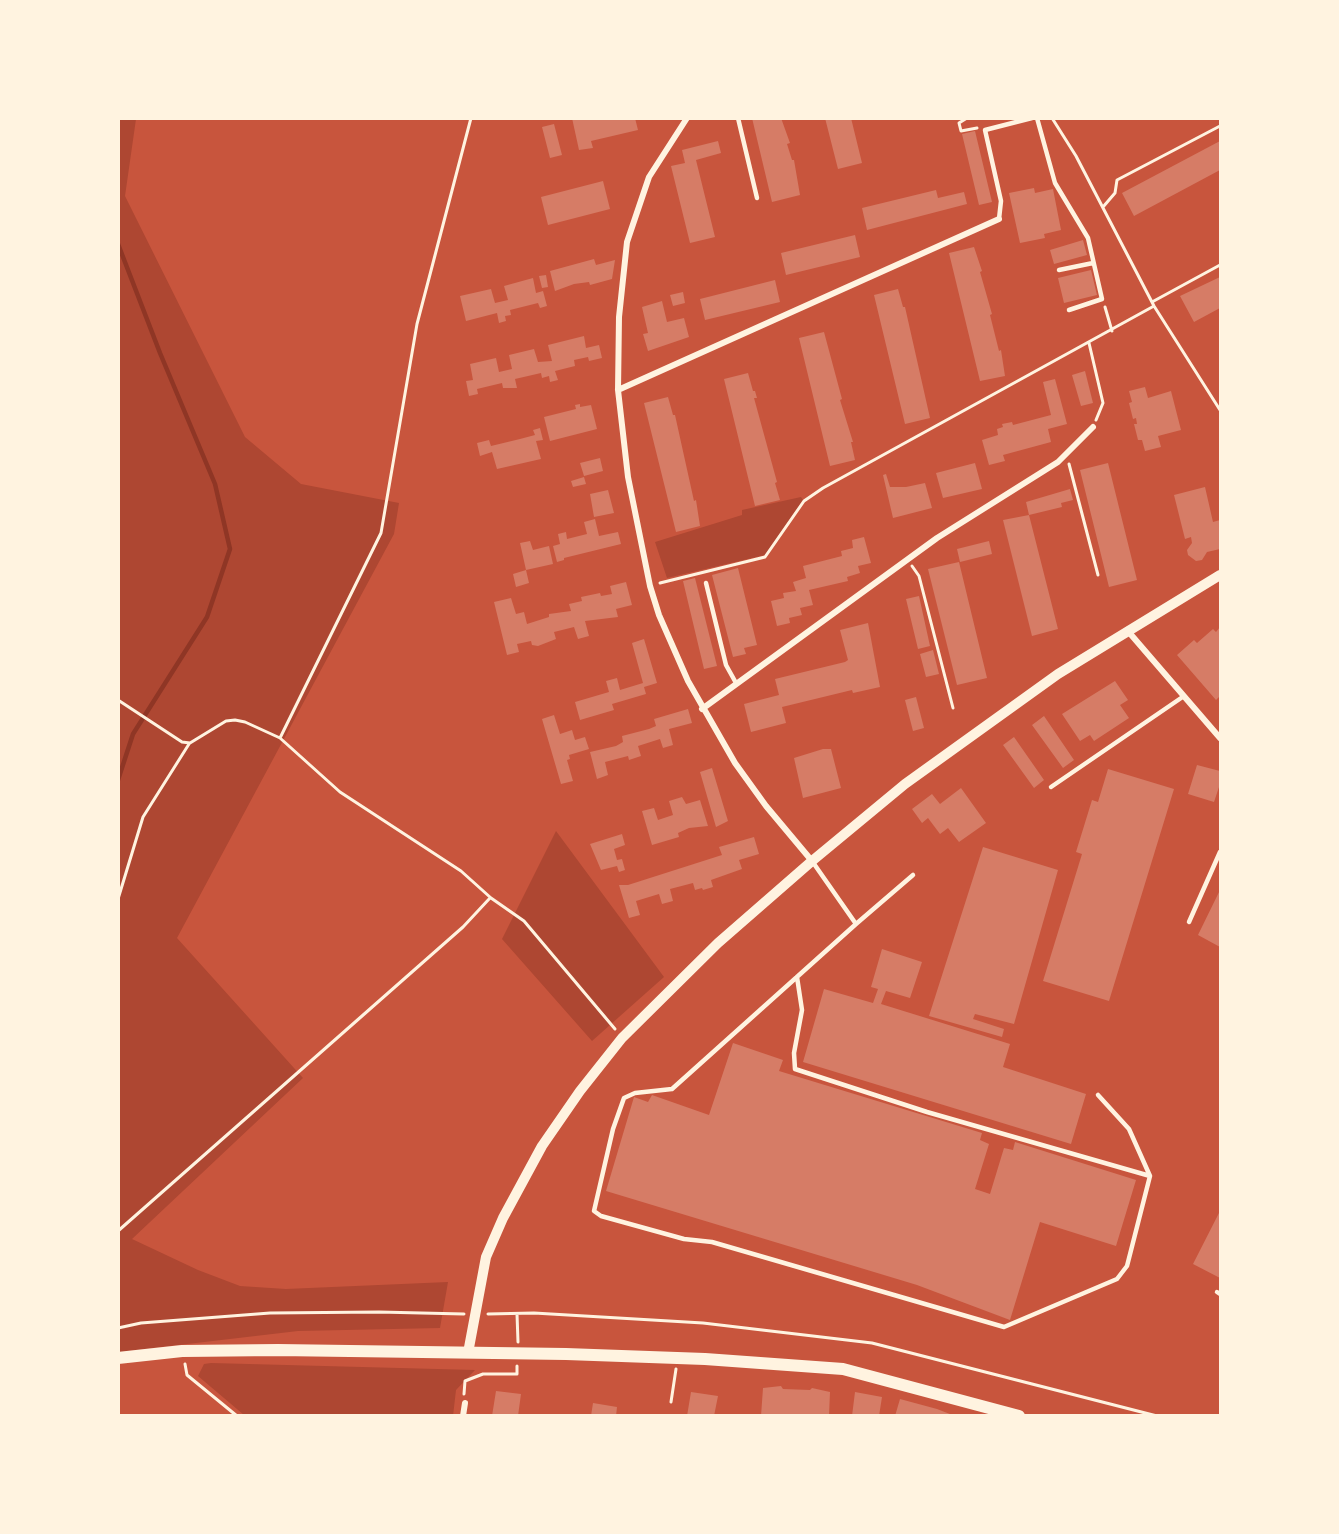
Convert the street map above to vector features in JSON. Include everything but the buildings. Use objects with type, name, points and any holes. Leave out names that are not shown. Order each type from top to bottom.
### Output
[{"type":"main road","points":[[118,1358],[182,1351],[278,1350],[678,1358],[843,1369],[1019,1416]]},
{"type":"street","points":[[687,118],[649,177],[627,242],[619,317],[618,390],[628,477],[650,586],[675,653],[702,709],[760,798],[812,861]]},
{"type":"street","points":[[618,390],[999,219]]},
{"type":"street","points":[[702,709],[938,538],[1058,462],[1093,427]]},
{"type":"street","points":[[468,1353],[486,1257],[509,1208],[542,1146],[580,1091],[622,1038],[718,943],[905,784],[1058,674],[1221,575]]},
{"type":"street","points":[[1127,630],[1221,738]]},
{"type":"street","points":[[463,1416],[465,1404]]},
{"type":"lane","points":[[738,118],[757,198]]},
{"type":"lane","points":[[999,219],[1001,201],[985,130],[1032,118]]},
{"type":"lane","points":[[1037,118],[1055,183],[1088,238],[1102,300],[1068,310]]},
{"type":"lane","points":[[1059,270],[1093,263]]},
{"type":"lane","points":[[706,584],[726,665],[736,683]]},
{"type":"lane","points":[[1051,787],[1184,696]]},
{"type":"lane","points":[[1189,922],[1221,852]]},
{"type":"lane","points":[[812,861],[856,924]]},
{"type":"lane","points":[[914,875],[672,1089],[635,1093],[624,1098],[613,1129],[594,1211],[601,1216],[684,1239],[712,1242],[1004,1327],[1116,1279],[1127,1266],[1149,1176],[1129,1130],[1098,1095]]},
{"type":"lane","points":[[796,977],[802,1010],[794,1053],[795,1070],[927,1112],[1149,1176]]},
{"type":"path","points":[[280,738],[381,533],[417,324],[471,118]]},
{"type":"path","points":[[967,118],[959,123],[962,131],[968,129]]},
{"type":"path","points":[[1052,118],[1076,156],[1153,304],[1221,410]]},
{"type":"path","points":[[1103,208],[1115,194],[1117,180],[1221,126]]},
{"type":"path","points":[[650,586],[765,557],[804,501],[823,488],[1112,331],[1153,304],[1221,265]]},
{"type":"path","points":[[1102,300],[1112,331]]},
{"type":"path","points":[[1089,342],[1104,403],[1093,427]]},
{"type":"path","points":[[1066,454],[1098,575]]},
{"type":"path","points":[[907,560],[919,576],[953,708]]},
{"type":"path","points":[[120,701],[175,738],[190,743]]},
{"type":"path","points":[[118,900],[143,817],[190,743],[226,721],[245,722],[280,738],[340,792],[461,871],[491,898],[524,921],[622,1038]]},
{"type":"path","points":[[118,1231],[463,927],[491,898]]},
{"type":"path","points":[[118,1328],[141,1323],[282,1313],[379,1312],[475,1315],[534,1313],[703,1323],[872,1343],[1157,1416]]},
{"type":"path","points":[[182,1351],[187,1375],[237,1416]]},
{"type":"path","points":[[670,1402],[678,1358]]},
{"type":"shaded area","points":[[118,119],[136,119],[125,196],[245,437],[301,484],[399,503],[394,534],[177,938],[303,1078],[132,1239],[198,1270],[240,1286],[286,1289],[448,1282],[440,1328],[298,1331],[119,1352]]},
{"type":"shaded area","points":[[801,497],[803,500],[765,555],[667,578],[655,542],[742,515],[742,510]]},
{"type":"shaded area","points":[[556,831],[664,977],[592,1041],[502,939]]},
{"type":"shaded area","points":[[204,1364],[475,1370],[456,1390],[453,1416],[244,1415],[198,1376]]},
{"type":"waterway","points":[[118,244],[160,353],[215,484],[230,549],[207,617],[133,734],[118,780]]}]
